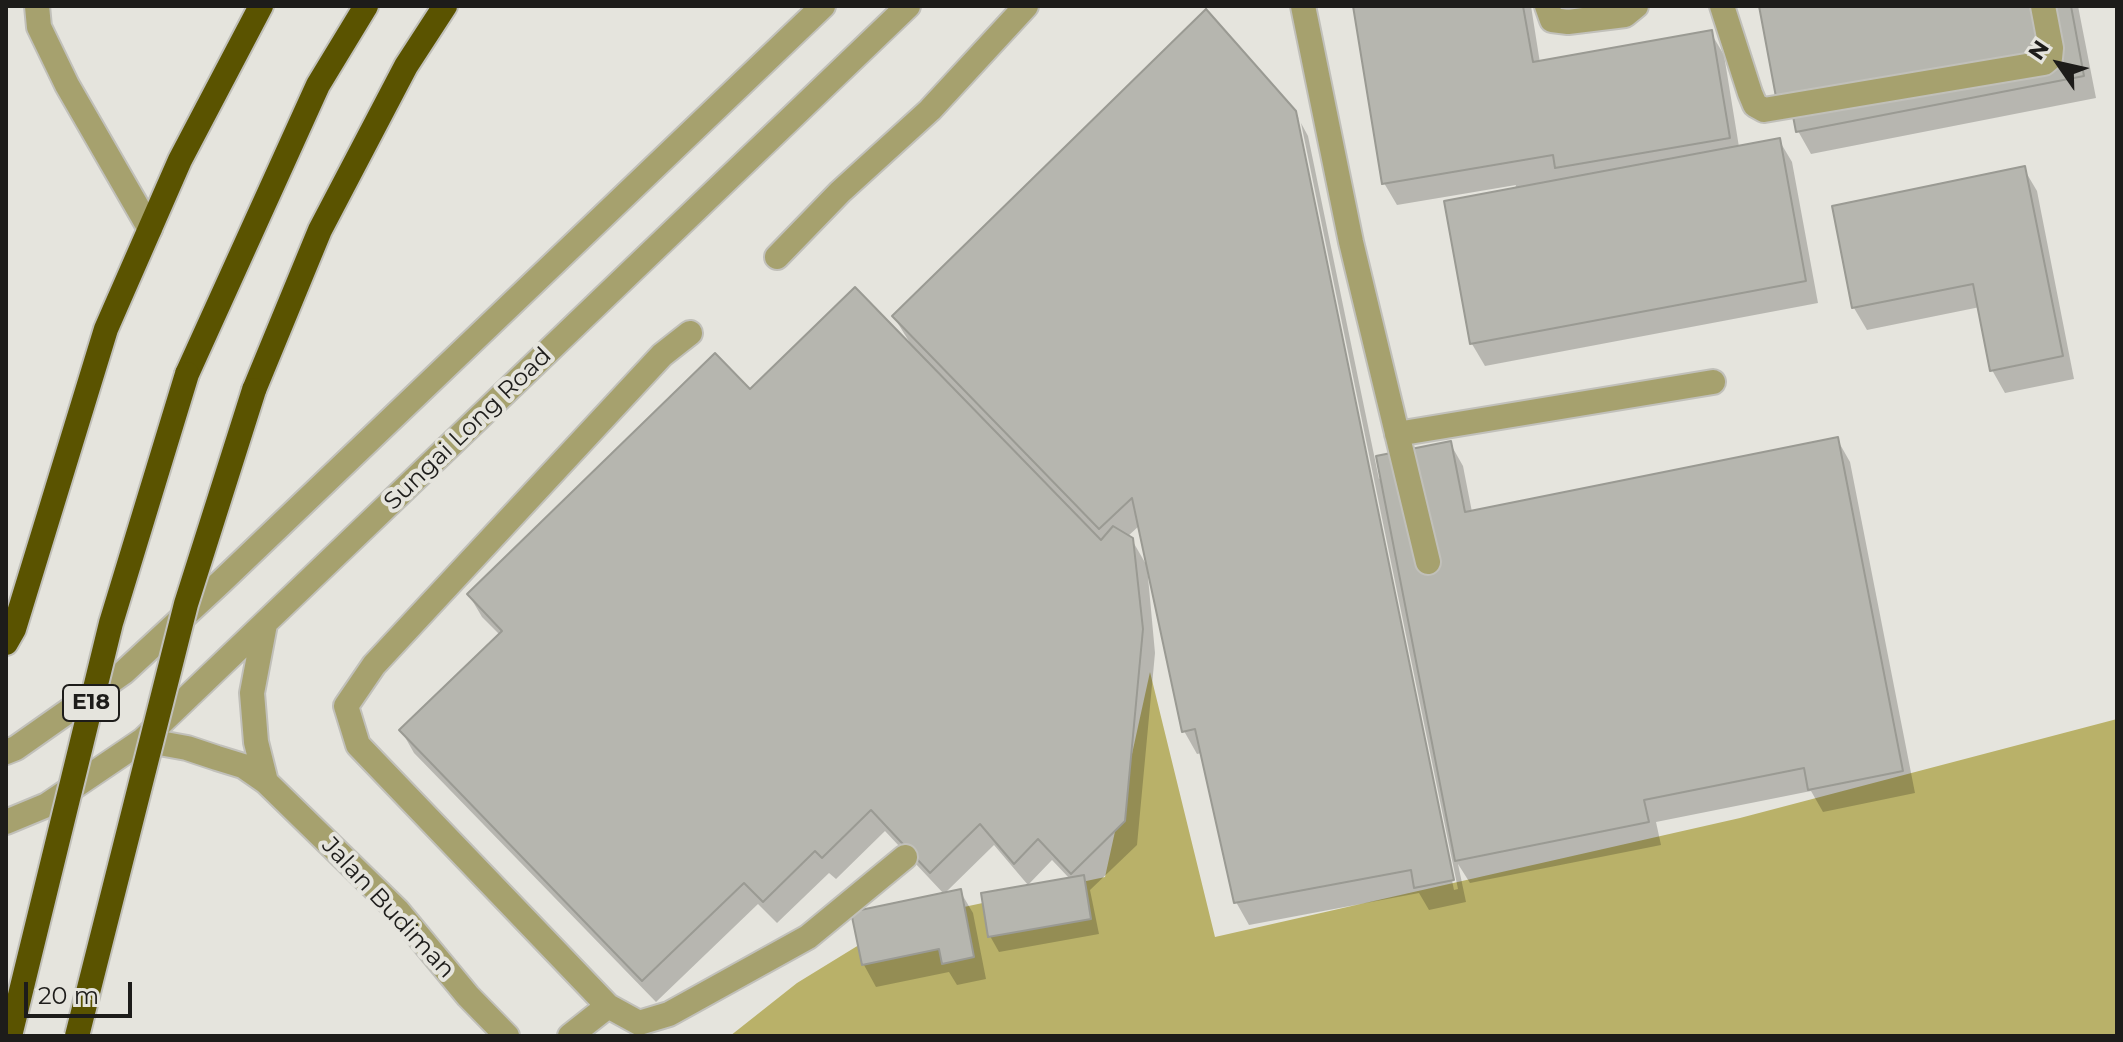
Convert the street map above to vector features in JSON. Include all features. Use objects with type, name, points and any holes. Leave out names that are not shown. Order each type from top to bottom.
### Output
[{"type":"highway","points":[[6,643],[14,629],[106,329],[180,160],[261,6]]},
{"type":"highway","name":"E18","points":[[10,1036],[111,623],[187,374],[318,85],[366,6]]},
{"type":"highway","name":"E18","points":[[77,1036],[186,604],[254,390],[320,230],[406,66],[445,6]]},
{"type":"street","points":[[37,6],[39,27],[67,85],[150,229]]},
{"type":"street","points":[[6,752],[124,672],[823,6]]},
{"type":"street","name":"Sungai Long Road","points":[[6,822],[47,805],[143,740],[908,6]]},
{"type":"street","points":[[777,257],[840,192],[930,110],[1026,6]]},
{"type":"street","points":[[1303,6],[1351,242],[1428,562]]},
{"type":"street","points":[[1547,6],[1552,20],[1568,22],[1625,15],[1636,6]]},
{"type":"street","points":[[1722,6],[1755,105],[1764,110],[2044,63],[2050,58],[2051,48],[2043,6]]},
{"type":"street","points":[[690,333],[662,355],[374,665],[346,706],[358,745],[608,1006],[639,1023],[669,1014],[808,937],[905,857]]},
{"type":"street","points":[[1397,434],[1713,382]]},
{"type":"street","points":[[265,624],[252,693],[256,742],[266,782]]},
{"type":"street","name":"Jalan Budiman","points":[[143,740],[187,748],[243,766],[266,782],[397,910],[468,996],[507,1036]]},
{"type":"street","points":[[570,1036],[608,1006]]},
{"type":"shaded area","points":[[1150,672],[1215,937],[1740,818],[2117,719],[2117,1036],[730,1036],[797,983],[898,921],[1105,877]]},
{"type":"building","points":[[1353,6],[1523,6],[1533,62],[1712,30],[1730,138],[1555,168],[1553,155],[1382,184]]},
{"type":"building","points":[[1759,6],[2071,6],[2084,76],[1796,132],[1789,95],[1776,97]]},
{"type":"building","points":[[1206,9],[1296,111],[1454,880],[1414,888],[1411,870],[1234,903],[1195,729],[1182,732],[1132,498],[1099,529],[892,316]]},
{"type":"building","points":[[1780,138],[1806,281],[1470,344],[1444,201]]},
{"type":"building","points":[[2025,166],[2063,356],[1990,371],[1973,284],[1852,308],[1832,206]]},
{"type":"building","points":[[855,287],[1101,540],[1113,526],[1133,538],[1143,629],[1125,821],[1071,874],[1038,839],[1014,864],[980,824],[930,873],[871,810],[822,858],[815,851],[763,902],[744,883],[642,981],[399,730],[502,631],[467,594],[715,353],[750,389]]},
{"type":"building","points":[[1838,437],[1903,771],[1808,790],[1804,768],[1644,800],[1649,822],[1455,861],[1376,456],[1451,441],[1465,512]]},
{"type":"building","points":[[1084,875],[1091,919],[988,937],[981,893]]},
{"type":"building","points":[[961,889],[974,957],[942,964],[939,949],[862,965],[851,912]]}]
